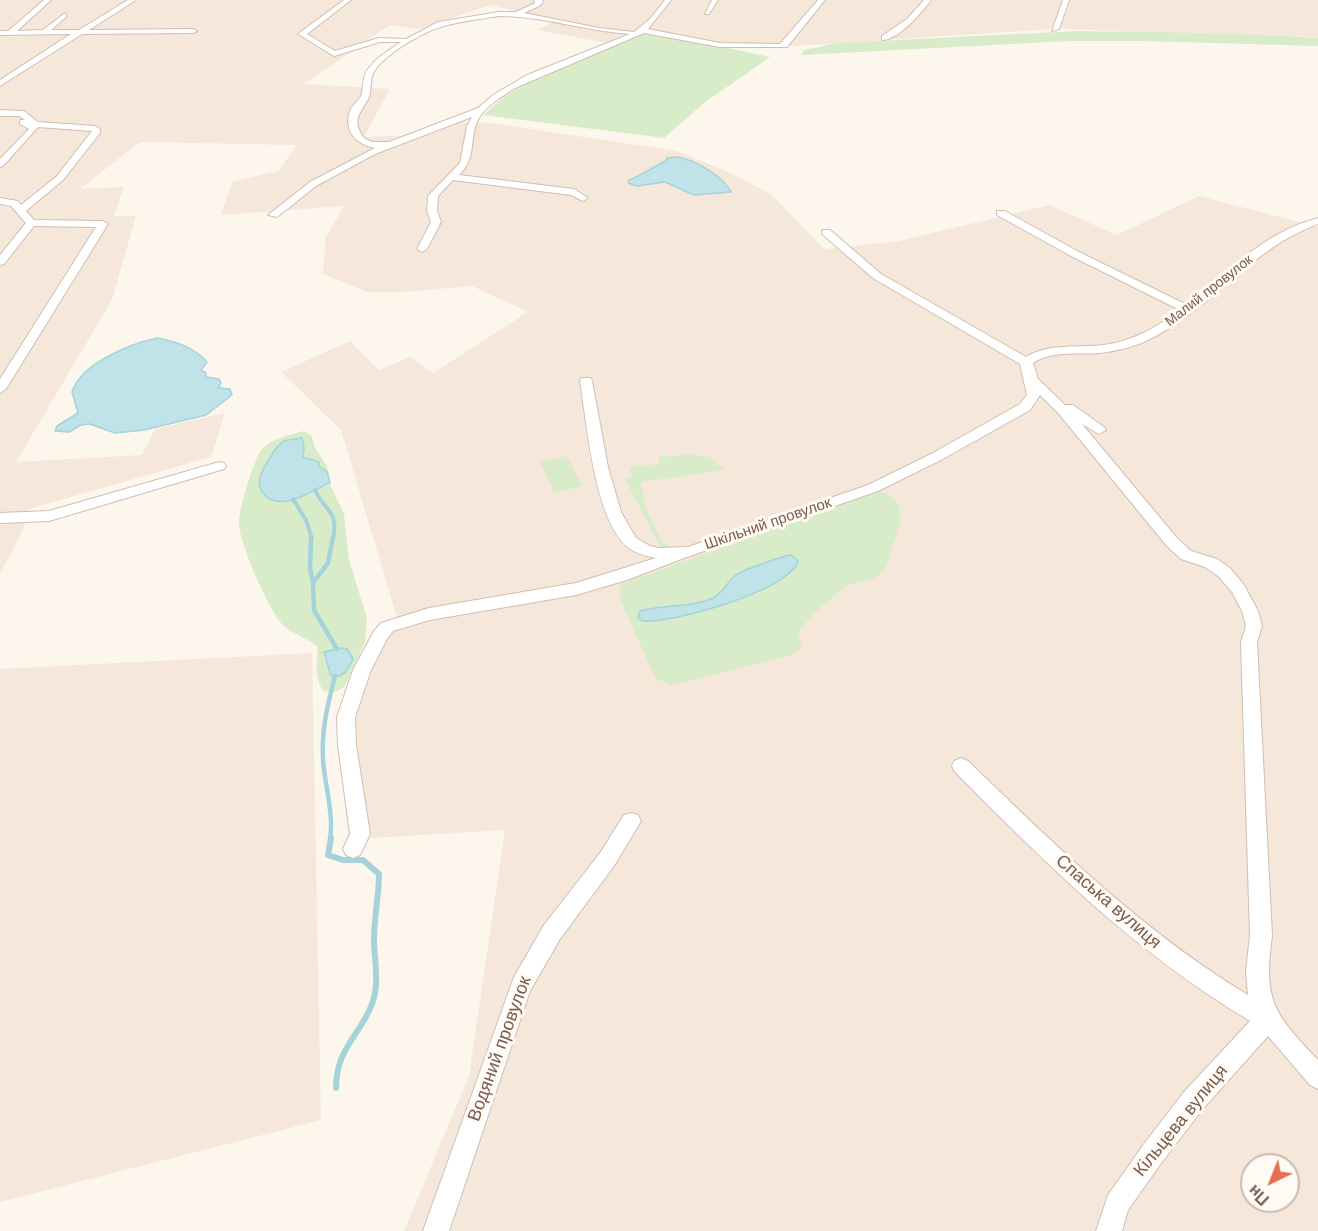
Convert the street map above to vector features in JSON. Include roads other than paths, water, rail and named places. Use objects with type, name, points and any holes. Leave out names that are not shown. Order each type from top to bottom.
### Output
[{"type":"street","points":[[10,33],[48,0]]},
{"type":"street","points":[[0,84],[133,0]]},
{"type":"street","points":[[348,0],[302,34],[303,36],[334,54],[375,41],[393,39],[407,41]]},
{"type":"street","points":[[517,15],[538,4],[537,1],[540,0]]},
{"type":"street","points":[[422,249],[436,222],[431,211],[432,195],[462,167],[468,154],[474,120],[482,110],[514,86],[640,31],[660,12],[668,0]]},
{"type":"street","points":[[707,13],[715,0]]},
{"type":"street","points":[[392,145],[374,146],[360,142],[356,137],[354,111],[365,96],[367,78],[382,58],[407,41],[441,24],[499,14],[517,15],[599,30],[640,31],[720,45],[780,46],[784,45],[822,0]]},
{"type":"street","points":[[885,38],[910,21],[928,0]]},
{"type":"street","points":[[1055,29],[1066,0]]},
{"type":"street","points":[[45,32],[65,15]]},
{"type":"street","points":[[0,76],[73,31]]},
{"type":"street","points":[[0,33],[193,31]]},
{"type":"street","points":[[273,215],[313,183],[392,145],[482,110]]},
{"type":"street","points":[[0,114],[21,113],[36,124],[98,131],[60,178],[21,210]]},
{"type":"street","points":[[0,114],[34,128],[0,164]]},
{"type":"street","points":[[359,160],[360,142]]},
{"type":"street","points":[[451,177],[574,192],[583,198]]},
{"type":"street","points":[[0,201],[14,203],[21,210],[25,219],[31,223],[103,224],[0,389]]},
{"type":"street","points":[[1001,213],[1075,254],[1188,309]]},
{"type":"street","name":"Малий провулок","points":[[1026,362],[1031,356],[1044,353],[1100,349],[1131,343],[1148,335],[1188,309],[1256,254],[1281,237],[1318,221]]},
{"type":"street","points":[[0,262],[31,223]]},
{"type":"street","points":[[826,232],[878,276],[1026,362],[1032,380],[1099,430]]},
{"type":"street","name":"Шкільний провулок","points":[[586,381],[606,488],[626,536],[632,543],[655,552],[689,552],[873,488],[936,457],[1025,406],[1034,395],[1032,380]]},
{"type":"street","name":"Спаська вулиця","points":[[1032,380],[1064,411],[1171,541],[1186,555],[1211,563],[1224,572],[1250,611],[1254,626],[1249,642],[1261,936],[1257,981],[1261,1003],[1269,1020],[1318,1077]]},
{"type":"street","points":[[0,518],[50,516],[219,466]]},
{"type":"street","points":[[353,849],[360,834],[347,745],[346,717],[362,670],[380,634],[387,627],[429,614],[592,585],[689,552]]},
{"type":"street","name":"Спаська вулиця","points":[[961,766],[1081,882],[1137,930],[1206,982],[1269,1020]]},
{"type":"street","name":"Водяний провулок","points":[[436,1231],[527,972],[577,896],[619,844],[631,821]]},
{"type":"street","name":"Кільцева вулиця","points":[[1109,1231],[1117,1204],[1153,1153],[1193,1101],[1252,1035],[1269,1020]]},
{"type":"water","points":[[677,157],[692,161],[708,170],[722,180],[731,192],[694,195],[665,182],[637,186],[628,183],[629,180],[666,161],[667,158]]},
{"type":"water","points":[[157,338],[178,343],[197,352],[207,362],[201,370],[206,373],[206,377],[219,379],[221,383],[218,388],[230,389],[232,395],[206,415],[144,430],[115,433],[90,424],[81,425],[69,432],[55,431],[57,426],[78,413],[72,392],[85,372],[108,356]]},
{"type":"water","points":[[302,438],[303,457],[319,462],[319,466],[327,472],[330,482],[296,499],[277,501],[269,499],[259,486],[263,470],[280,444],[287,440]]},
{"type":"water","points":[[791,555],[798,561],[790,572],[753,594],[678,617],[642,621],[638,617],[640,611],[696,603],[713,598],[736,575],[771,560]]},
{"type":"water","points":[[347,649],[353,659],[345,672],[339,676],[331,676],[324,652]]},
{"type":"waterway","points":[[315,490],[333,517],[333,539]]},
{"type":"waterway","points":[[293,499],[306,520],[312,539]]},
{"type":"waterway","points":[[311,537],[310,568],[313,583]]},
{"type":"waterway","points":[[313,583],[328,563],[333,537]]},
{"type":"waterway","points":[[313,583],[314,610],[337,649]]},
{"type":"waterway","points":[[330,839],[331,819],[324,770],[323,738],[335,676]]},
{"type":"waterway","points":[[331,838],[328,855],[343,860],[363,860],[379,874],[374,931],[376,980],[374,996],[367,1015],[344,1052],[337,1074],[336,1088]]}]
